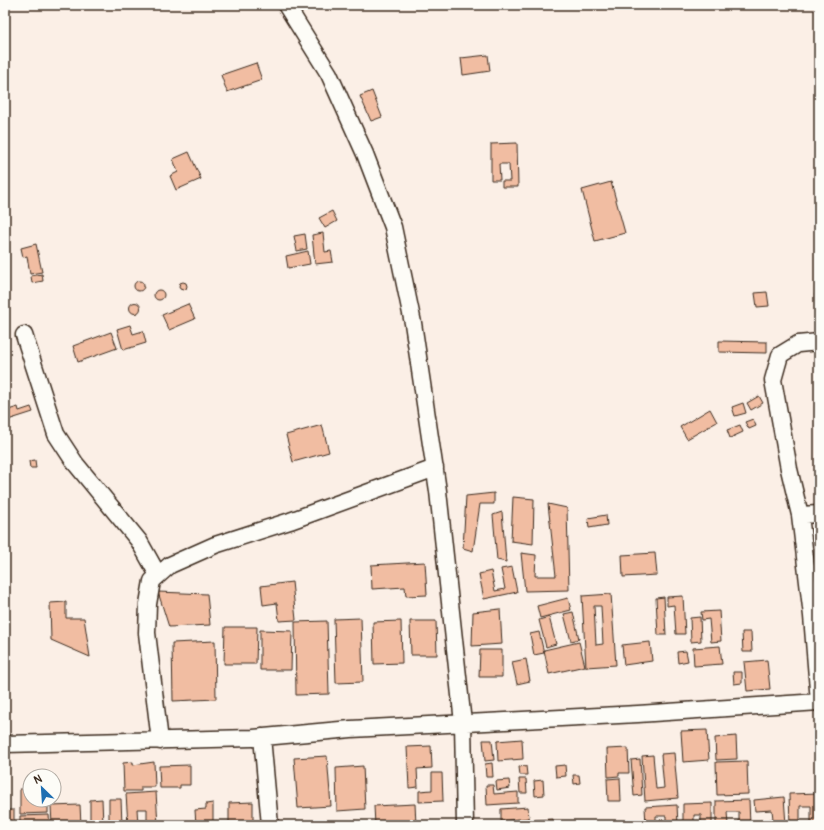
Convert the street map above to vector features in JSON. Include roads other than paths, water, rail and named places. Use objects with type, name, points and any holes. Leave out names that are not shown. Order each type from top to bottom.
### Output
[{"type":"street","points":[[286,5],[329,74],[365,154],[393,227],[413,323],[435,468],[462,723],[465,825]]},
{"type":"street","points":[[24,335],[56,434],[75,463],[139,541],[158,575]]},
{"type":"street","points":[[5,744],[160,741],[262,737],[462,723],[638,714],[819,702],[812,616],[800,515],[789,469],[773,380],[780,354],[798,344],[819,342]]},
{"type":"street","points":[[160,741],[147,633],[149,598],[152,581],[158,575],[170,565],[214,545],[290,521],[435,468]]},
{"type":"street","points":[[800,515],[819,514]]},
{"type":"street","points":[[262,737],[270,825]]}]
